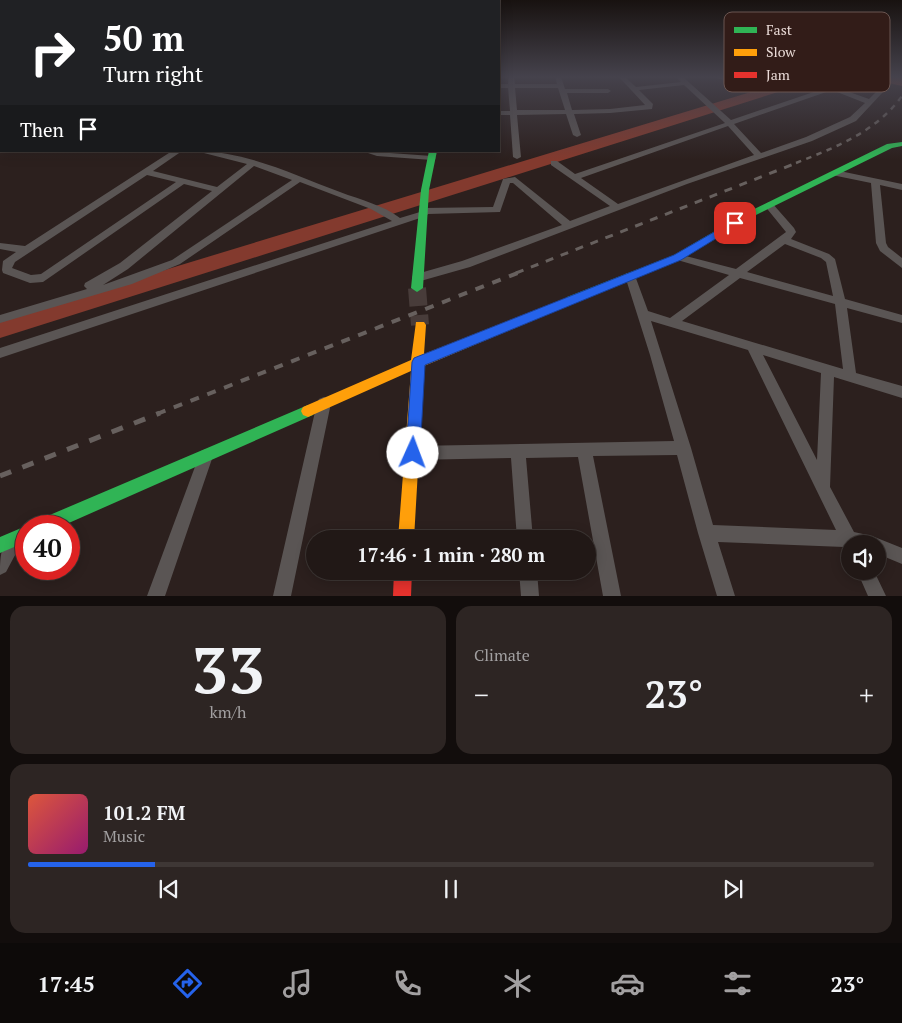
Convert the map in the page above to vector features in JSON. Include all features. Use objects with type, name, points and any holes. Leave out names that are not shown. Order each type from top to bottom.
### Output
[{"type":"street","points":[[512,105],[517,157]]},
{"type":"street","points":[[567,105],[577,135]]},
{"type":"street","points":[[500,113],[610,112],[649,107],[649,105]]},
{"type":"street","points":[[711,105],[759,156]]},
{"type":"street","points":[[574,177],[784,105]]},
{"type":"street","points":[[370,152],[377,154],[432,155],[426,190],[417,283],[617,207],[804,141],[849,121],[865,105]]},
{"type":"street","points":[[69,515],[419,362],[678,258],[769,205],[890,146],[902,144]]},
{"type":"street","points":[[176,152],[3,266],[7,270],[30,279],[43,278],[183,181]]},
{"type":"street","points":[[204,152],[253,163],[299,179],[373,206],[388,213],[399,222]]},
{"type":"street","points":[[64,300],[74,291],[97,283],[119,270],[253,163]]},
{"type":"street","points":[[554,163],[617,207]]},
{"type":"street","points":[[146,172],[219,190]]},
{"type":"street","points":[[835,172],[902,188]]},
{"type":"street","points":[[0,319],[128,281],[184,258],[299,179]]},
{"type":"street","points":[[0,353],[399,222],[424,209],[497,210],[506,181],[514,180],[568,225]]},
{"type":"street","points":[[875,182],[882,243],[884,248],[902,264]]},
{"type":"street","points":[[671,323],[783,240],[791,232],[769,205]]},
{"type":"street","points":[[783,240],[825,256],[831,261],[840,302],[850,377]]},
{"type":"street","points":[[0,246],[26,250]]},
{"type":"street","points":[[678,258],[738,272],[902,319]]},
{"type":"street","points":[[630,276],[684,448],[706,533],[726,596]]},
{"type":"street","points":[[643,314],[902,392]]},
{"type":"street","points":[[407,530],[420,324]]},
{"type":"street","points":[[753,348],[846,535]]},
{"type":"street","points":[[823,488],[828,370]]},
{"type":"street","points":[[282,596],[324,403]]},
{"type":"street","points":[[413,453],[684,448]]},
{"type":"street","points":[[584,449],[612,596]]},
{"type":"street","points":[[518,451],[524,530]]},
{"type":"street","points":[[156,596],[206,456]]},
{"type":"street","points":[[706,533],[841,541]]},
{"type":"street","points":[[0,546],[15,539]]},
{"type":"street","points":[[0,566],[15,545]]},
{"type":"street","points":[[886,549],[902,556]]},
{"type":"street","points":[[402,596],[403,580]]},
{"type":"street","points":[[529,580],[530,596]]},
{"type":"street","points":[[869,580],[877,596]]},
{"type":"waterway","points":[[0,329],[722,105]]},
{"type":"tunnel","points":[[417,288],[420,325]]},
{"type":"railway","points":[[796,163],[826,151],[868,129],[895,105]]},
{"type":"railway","points":[[516,273],[799,162]]},
{"type":"railway","points":[[157,414],[520,272]]},
{"type":"railway","points":[[0,476],[160,413]]},
{"type":"traffic: fast","points":[[571,300],[678,257],[749,215],[890,146],[902,144]]},
{"type":"traffic: fast","points":[[417,288],[425,190],[433,152]]},
{"type":"traffic: fast","points":[[69,515],[308,411]]},
{"type":"traffic: fast","points":[[0,545],[15,539]]},
{"type":"traffic: slow","points":[[308,411],[419,362],[571,300]]},
{"type":"traffic: slow","points":[[407,530],[420,325]]},
{"type":"traffic: jam","points":[[402,596],[403,580]]},
{"type":"route","points":[[413,453],[415,398],[419,362],[678,258],[735,223]]}]
